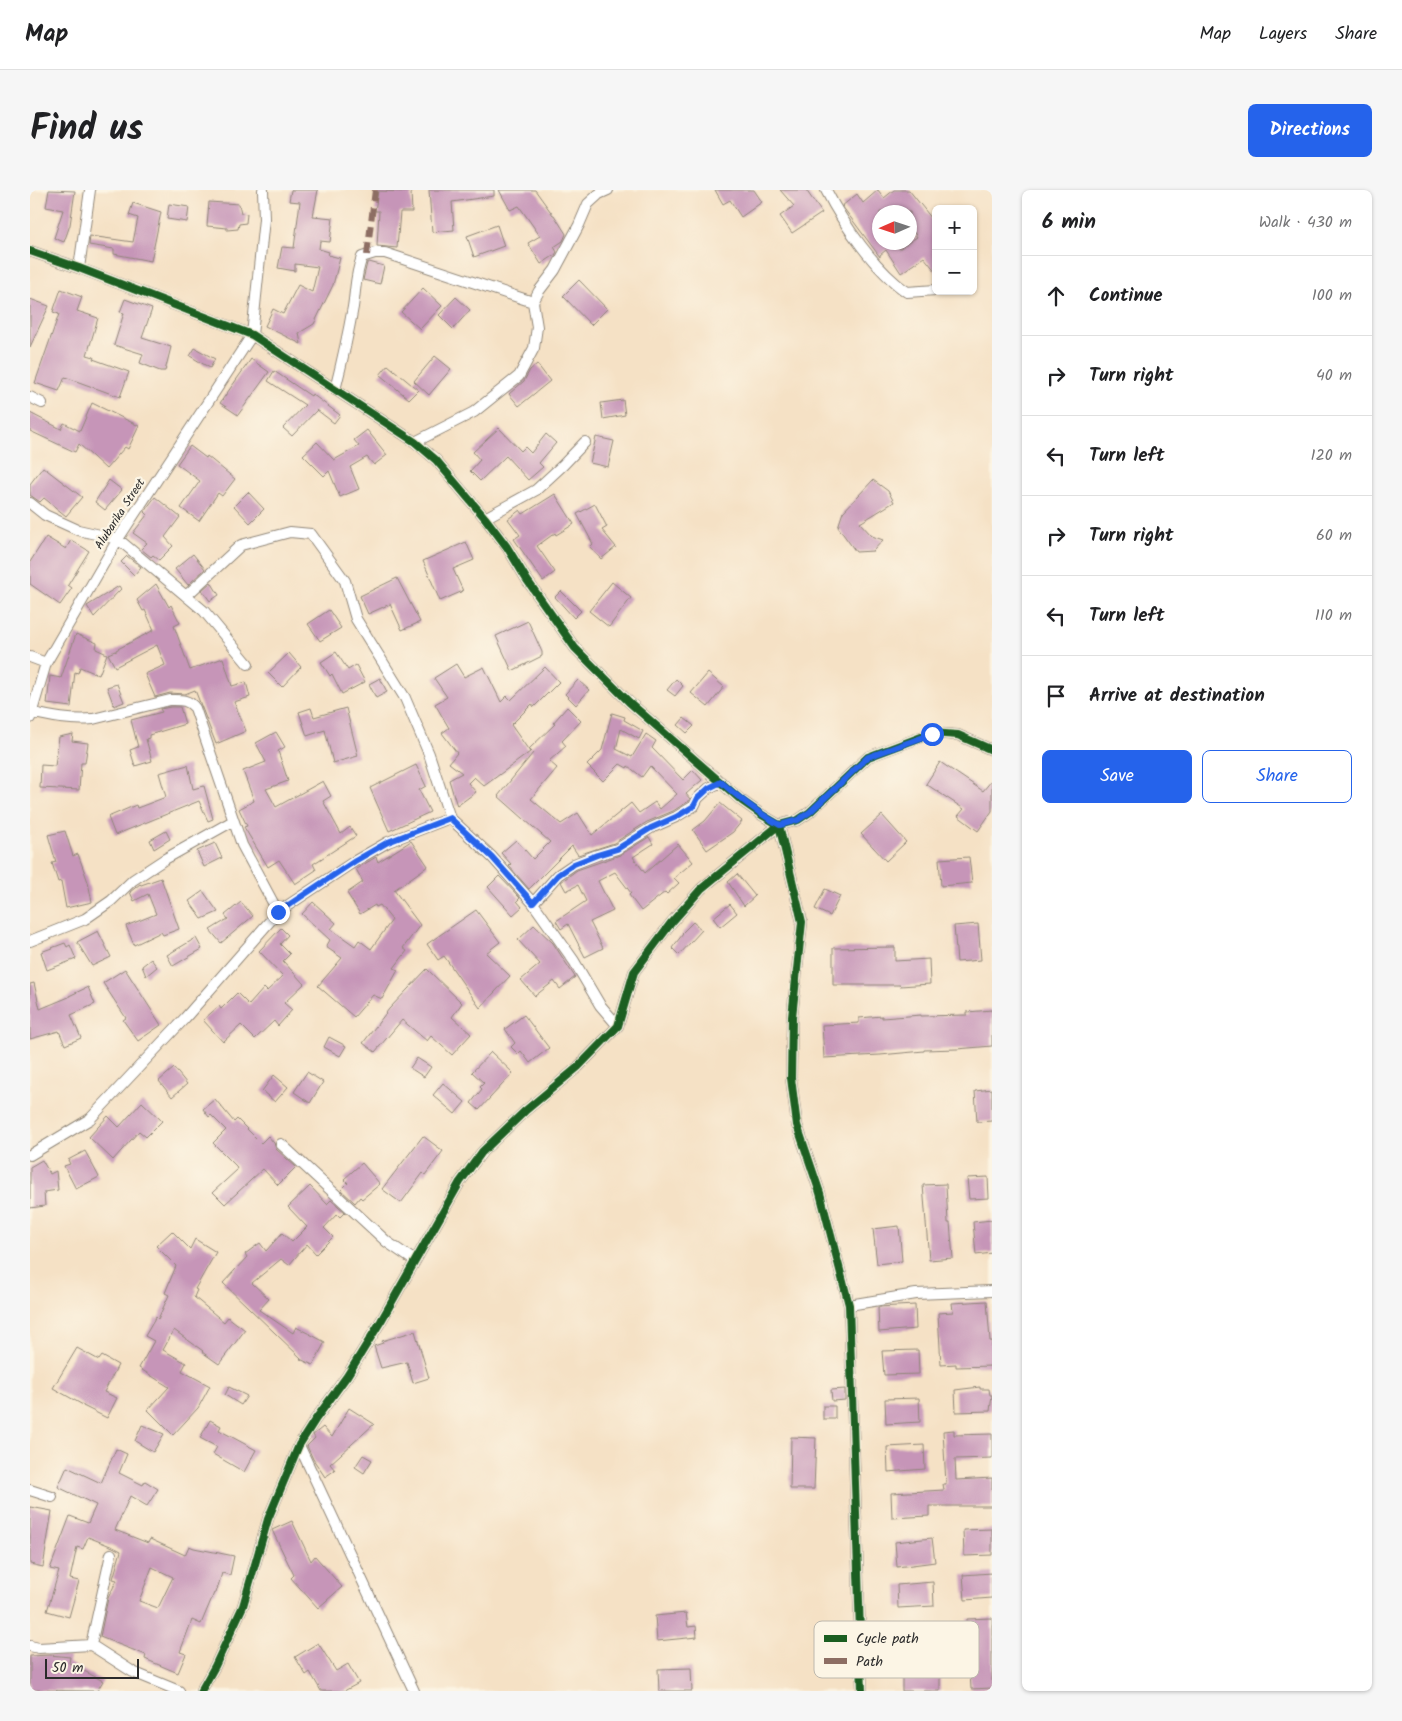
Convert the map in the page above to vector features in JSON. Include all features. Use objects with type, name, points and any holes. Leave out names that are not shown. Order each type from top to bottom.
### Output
[{"type":"street","points":[[79,268],[90,190]]},
{"type":"street","points":[[252,335],[264,219],[263,190]]},
{"type":"street","points":[[415,442],[474,412],[519,376],[534,348],[537,327],[533,302],[555,270],[588,204],[599,194],[608,190]]},
{"type":"street","points":[[827,190],[839,215],[885,275],[907,292],[932,290]]},
{"type":"street","points":[[30,251],[252,335],[415,442],[436,460],[485,518],[507,547],[527,580],[575,648],[629,702],[742,801],[780,825],[802,922],[792,1017],[791,1078],[797,1124],[820,1193],[848,1305],[859,1621]]},
{"type":"street","points":[[335,390],[351,314],[356,272],[362,257],[375,253],[385,253],[533,302]]},
{"type":"street","name":"Alubarika Street","points":[[30,714],[46,663],[118,539],[252,335]]},
{"type":"street","points":[[30,397],[42,403]]},
{"type":"street","points":[[485,518],[536,490],[585,442]]},
{"type":"street","points":[[30,503],[45,515],[78,530],[118,539],[204,611],[248,664]]},
{"type":"street","points":[[186,596],[241,545],[290,532],[311,534],[345,581],[356,619],[405,698],[429,754],[450,818],[492,857],[533,903],[574,960],[600,1005],[618,1026]]},
{"type":"street","points":[[30,657],[46,663]]},
{"type":"street","points":[[30,714],[86,720],[170,700],[183,700],[191,703],[195,708],[242,845],[278,912]]},
{"type":"street","points":[[201,1691],[243,1606],[268,1519],[299,1445],[314,1420],[347,1376],[460,1182],[482,1152],[525,1111],[578,1067],[618,1026],[634,972],[671,923],[701,889],[780,825],[798,820],[810,812],[868,757],[932,734],[958,735],[992,750]]},
{"type":"street","points":[[533,903],[553,880],[566,870],[597,855],[617,849],[651,828],[676,817],[694,806],[698,798],[709,788],[721,782]]},
{"type":"street","points":[[30,1155],[90,1119],[185,1018],[278,912],[355,861],[388,842],[450,818]]},
{"type":"street","points":[[30,941],[85,918],[111,901],[132,880],[233,821]]},
{"type":"street","points":[[281,1144],[387,1242],[415,1261]]},
{"type":"street","points":[[848,1305],[916,1294],[992,1291]]},
{"type":"street","points":[[299,1445],[414,1691]]},
{"type":"street","points":[[30,1490],[52,1497]]},
{"type":"street","points":[[91,1645],[111,1554]]},
{"type":"street","points":[[30,1646],[39,1648],[91,1645],[133,1672],[179,1691]]},
{"type":"street","points":[[862,1678],[862,1691]]},
{"type":"building","points":[[49,190],[75,191],[70,225],[64,242],[54,238],[63,210],[46,207]]},
{"type":"building","points":[[291,190],[318,190],[313,216],[333,218],[330,242],[320,241],[319,249],[329,252],[328,255],[340,258],[333,285],[314,324],[299,333],[301,344],[265,326],[273,309],[283,314],[298,285],[312,292],[318,267],[295,264],[295,271],[278,268],[282,247],[294,248],[300,202],[289,201]]},
{"type":"building","points":[[429,190],[494,190],[494,196],[452,202],[454,230],[432,232]]},
{"type":"building","points":[[499,190],[535,190],[566,234],[563,241],[554,247],[557,252],[555,255],[541,264],[528,243],[540,236],[519,206],[510,210]]},
{"type":"building","points":[[715,190],[754,190],[762,202],[741,217],[730,200],[723,204]]},
{"type":"building","points":[[780,190],[806,190],[822,213],[792,233],[780,216],[794,206]]},
{"type":"building","points":[[878,190],[884,198],[894,190],[909,190],[932,219],[932,267],[924,257],[901,273],[886,250],[917,250],[917,205],[872,205],[872,246],[842,206],[857,194],[863,203]]},
{"type":"building","points":[[378,191],[411,192],[412,212],[400,212],[397,248],[377,246],[379,211],[375,211]]},
{"type":"building","points":[[209,202],[239,204],[241,213],[247,214],[246,223],[239,224],[238,229],[227,230],[227,228],[207,226]]},
{"type":"building","points":[[133,203],[161,212],[151,261],[114,254],[114,249],[89,245],[90,236],[133,242],[138,218],[129,215]]},
{"type":"building","points":[[169,204],[189,207],[187,222],[167,219]]},
{"type":"building","points":[[497,225],[504,246],[474,257],[467,236]]},
{"type":"building","points":[[875,250],[886,250],[880,255],[880,257]]},
{"type":"building","points":[[367,263],[384,266],[380,284],[363,280]]},
{"type":"building","points":[[579,280],[607,309],[591,325],[563,296]]},
{"type":"building","points":[[423,288],[442,306],[420,329],[401,312]]},
{"type":"building","points":[[61,289],[82,297],[77,311],[98,318],[87,355],[129,372],[120,397],[65,377],[59,391],[35,383],[59,314],[53,312]]},
{"type":"building","points":[[456,297],[470,310],[453,329],[439,315]]},
{"type":"building","points":[[30,299],[49,306],[30,347]]},
{"type":"building","points":[[125,299],[152,309],[142,338],[171,347],[165,371],[160,371],[140,363],[143,354],[114,345],[124,313],[120,312]]},
{"type":"building","points":[[195,348],[215,359],[210,368],[190,356]]},
{"type":"building","points":[[435,356],[451,369],[429,395],[414,381]]},
{"type":"building","points":[[251,359],[269,372],[238,415],[220,403]]},
{"type":"building","points":[[537,364],[550,381],[519,406],[509,394],[524,381],[530,370]]},
{"type":"building","points":[[388,365],[418,390],[409,399],[380,375]]},
{"type":"building","points":[[274,371],[311,396],[312,394],[340,415],[334,423],[317,410],[292,436],[283,428],[305,405],[268,381]]},
{"type":"building","points":[[623,400],[625,415],[603,419],[601,403]]},
{"type":"building","points":[[92,403],[139,426],[128,449],[125,447],[106,469],[79,444],[75,452],[30,431],[30,413],[61,429],[64,423],[80,431]]},
{"type":"building","points":[[499,428],[521,451],[525,447],[531,453],[546,434],[556,443],[539,463],[543,467],[528,480],[506,456],[480,481],[470,471],[480,460],[473,452]]},
{"type":"building","points":[[367,430],[387,455],[374,465],[367,457],[350,467],[359,489],[340,497],[329,471],[324,476],[303,455],[317,442],[334,460],[359,446],[354,440]]},
{"type":"building","points":[[596,437],[614,441],[608,467],[590,463]]},
{"type":"building","points":[[190,446],[206,458],[207,456],[235,479],[222,496],[218,493],[199,521],[181,508],[200,481],[177,464]]},
{"type":"building","points":[[43,467],[82,497],[66,516],[44,498],[40,502],[30,495],[30,484]]},
{"type":"building","points":[[109,480],[122,490],[105,510],[95,502]]},
{"type":"building","points":[[873,480],[888,491],[894,502],[860,523],[872,536],[883,540],[873,551],[856,552],[838,527],[843,512]]},
{"type":"building","points":[[248,492],[264,509],[250,523],[234,506]]},
{"type":"building","points":[[555,494],[574,524],[556,535],[555,533],[537,546],[555,572],[543,581],[514,539],[520,535],[508,519],[520,510],[523,514]]},
{"type":"building","points":[[155,497],[180,517],[165,537],[173,546],[159,560],[153,555],[151,557],[141,549],[147,543],[133,533],[147,515],[144,512]]},
{"type":"building","points":[[595,504],[607,527],[602,530],[616,547],[601,559],[590,547],[593,544],[577,514]]},
{"type":"building","points":[[46,537],[66,549],[71,540],[89,551],[68,585],[72,588],[60,605],[30,584],[30,562]]},
{"type":"building","points":[[466,542],[474,560],[453,569],[463,591],[440,601],[423,561]]},
{"type":"building","points":[[193,554],[205,569],[188,585],[175,569]]},
{"type":"building","points":[[127,556],[141,567],[134,575],[121,562]]},
{"type":"building","points":[[397,578],[420,622],[402,630],[390,604],[368,614],[360,596]]},
{"type":"building","points":[[211,582],[219,595],[210,601],[202,590]]},
{"type":"building","points":[[612,582],[631,598],[609,627],[589,611]]},
{"type":"building","points":[[156,584],[169,607],[171,605],[180,623],[174,626],[190,670],[223,658],[232,686],[246,682],[250,697],[234,702],[246,731],[216,744],[195,690],[185,694],[170,693],[155,697],[145,674],[165,665],[157,645],[115,667],[108,654],[116,652],[116,650],[154,630],[145,610],[143,611],[137,600]]},
{"type":"building","points":[[119,586],[121,589],[94,617],[87,606]]},
{"type":"building","points":[[561,591],[581,611],[574,618],[555,597]]},
{"type":"building","points":[[329,610],[341,628],[320,641],[308,624]]},
{"type":"building","points":[[528,621],[542,656],[512,671],[496,636]]},
{"type":"building","points":[[76,634],[97,643],[96,649],[107,654],[99,675],[80,667],[78,673],[75,672],[71,707],[47,704],[50,676],[61,678]]},
{"type":"building","points":[[336,652],[348,670],[356,665],[365,682],[342,694],[332,674],[330,676],[321,662]]},
{"type":"building","points":[[289,653],[301,667],[282,687],[268,673]]},
{"type":"building","points":[[456,664],[464,677],[484,667],[501,702],[507,696],[511,700],[545,667],[559,682],[534,707],[532,704],[511,725],[530,752],[484,786],[474,777],[468,783],[476,792],[457,806],[449,780],[462,773],[449,763],[457,753],[442,733],[449,728],[435,704],[447,697],[434,678]]},
{"type":"building","points":[[708,673],[724,687],[708,707],[691,693]]},
{"type":"building","points":[[380,678],[387,692],[376,698],[369,684]]},
{"type":"building","points":[[676,679],[683,686],[675,696],[667,690]]},
{"type":"building","points":[[578,680],[589,690],[576,705],[565,694]]},
{"type":"building","points":[[117,684],[124,702],[114,706],[107,687]]},
{"type":"building","points":[[180,707],[185,724],[149,735],[149,738],[146,739],[152,761],[135,766],[130,750],[138,747],[131,720],[162,712],[160,709]]},
{"type":"building","points":[[567,707],[581,721],[562,741],[566,746],[549,761],[557,768],[531,799],[561,824],[578,813],[592,835],[631,803],[639,813],[655,802],[660,809],[677,794],[650,766],[642,777],[628,766],[627,768],[620,764],[603,781],[587,765],[602,750],[612,713],[625,717],[624,720],[643,731],[639,739],[621,729],[616,749],[632,757],[646,734],[656,741],[652,748],[683,780],[693,770],[702,780],[686,794],[690,799],[689,801],[673,811],[647,822],[614,843],[578,855],[572,846],[529,889],[509,866],[511,864],[501,853],[516,840],[533,859],[550,842],[498,796],[533,753],[529,749],[555,724],[553,723]]},
{"type":"building","points":[[311,708],[314,717],[346,708],[358,756],[333,763],[325,730],[307,736],[299,712]]},
{"type":"building","points":[[684,718],[694,726],[687,733],[678,725]]},
{"type":"building","points":[[276,732],[285,747],[278,751],[288,781],[266,789],[276,807],[323,781],[331,796],[323,801],[341,834],[350,827],[356,836],[313,864],[316,870],[295,884],[279,860],[268,867],[244,827],[247,826],[239,809],[254,801],[243,771],[266,762],[256,743]]},
{"type":"building","points":[[73,734],[72,741],[88,743],[85,763],[81,763],[79,790],[40,788],[41,765],[55,766],[59,737]]},
{"type":"building","points":[[940,762],[983,791],[992,780],[992,811],[978,831],[958,816],[964,809],[926,784]]},
{"type":"building","points":[[188,765],[193,789],[204,786],[213,819],[208,821],[199,801],[115,835],[108,817],[136,805],[137,808],[166,797],[159,773]]},
{"type":"building","points":[[416,765],[426,786],[419,790],[430,812],[389,831],[370,788]]},
{"type":"building","points":[[720,803],[742,821],[733,832],[707,850],[693,830],[705,821]]},
{"type":"building","points":[[882,815],[906,842],[886,861],[861,834]]},
{"type":"building","points":[[65,831],[73,856],[78,854],[88,882],[92,902],[66,908],[61,881],[58,882],[52,863],[56,862],[48,835]]},
{"type":"building","points":[[166,831],[170,839],[154,849],[150,840]]},
{"type":"building","points":[[649,837],[653,844],[633,857],[645,873],[678,844],[693,862],[674,878],[679,883],[667,894],[665,892],[641,911],[629,895],[631,893],[615,872],[598,881],[613,911],[590,922],[603,948],[585,957],[568,924],[561,929],[556,921],[586,901],[578,885],[566,891],[561,882],[577,870],[620,855]]},
{"type":"building","points":[[411,841],[428,866],[394,890],[420,925],[403,948],[407,951],[394,968],[398,970],[382,999],[373,995],[354,1017],[318,986],[342,958],[326,947],[330,940],[302,914],[313,902],[336,923],[331,929],[355,946],[359,940],[371,949],[392,920],[380,905],[376,907],[375,905],[360,914],[347,893],[363,882],[356,869],[376,857],[378,862]]},
{"type":"building","points":[[215,843],[222,858],[204,867],[197,851]]},
{"type":"building","points":[[969,857],[972,883],[941,886],[939,859]]},
{"type":"building","points":[[737,874],[755,896],[744,906],[728,882]]},
{"type":"building","points":[[499,876],[520,898],[517,901],[522,907],[513,915],[488,887]]},
{"type":"building","points":[[161,878],[179,929],[163,935],[161,932],[134,945],[126,926],[156,914],[148,894],[134,901],[130,892],[140,884]]},
{"type":"building","points":[[825,889],[840,896],[830,916],[815,909]]},
{"type":"building","points":[[203,891],[218,912],[202,919],[189,901]]},
{"type":"building","points":[[241,902],[253,916],[221,943],[210,930],[228,919],[225,915]]},
{"type":"building","points":[[730,904],[737,913],[720,927],[713,918]]},
{"type":"building","points":[[476,910],[500,942],[486,953],[510,976],[480,1008],[444,956],[438,960],[427,944]]},
{"type":"building","points":[[693,922],[702,930],[679,955],[672,948],[682,933]]},
{"type":"building","points":[[978,924],[981,960],[957,962],[954,926]]},
{"type":"building","points":[[534,925],[553,943],[575,977],[560,989],[554,981],[535,996],[521,980],[540,964],[518,940]]},
{"type":"building","points":[[281,928],[288,935],[280,944],[290,954],[283,961],[304,984],[284,1003],[292,1010],[278,1026],[274,1021],[255,1039],[241,1025],[223,1042],[203,1020],[219,1006],[221,1009],[237,993],[249,1005],[264,988],[267,991],[283,976],[259,951]]},
{"type":"building","points":[[98,931],[111,957],[92,966],[77,942]]},
{"type":"building","points":[[196,938],[202,949],[173,966],[167,955]]},
{"type":"building","points":[[65,943],[67,947],[70,945],[76,959],[47,970],[41,952]]},
{"type":"building","points":[[895,947],[895,961],[929,959],[930,984],[900,986],[833,985],[833,948]]},
{"type":"building","points":[[151,959],[157,967],[146,976],[142,966]]},
{"type":"building","points":[[125,969],[161,1025],[138,1041],[123,1020],[126,1018],[103,983]]},
{"type":"building","points":[[427,969],[462,1003],[452,1017],[471,1034],[452,1055],[431,1036],[427,1041],[402,1020],[375,1052],[363,1043],[389,1009]]},
{"type":"building","points":[[34,983],[40,1009],[88,987],[95,1004],[71,1015],[81,1038],[65,1045],[59,1031],[30,1039],[30,984]]},
{"type":"building","points":[[992,1010],[992,1046],[824,1058],[822,1025],[859,1023],[859,1018],[967,1015],[967,1012]]},
{"type":"building","points":[[524,1015],[549,1048],[530,1063],[521,1051],[518,1054],[511,1047],[515,1043],[505,1029]]},
{"type":"building","points":[[329,1037],[346,1046],[340,1056],[324,1047]]},
{"type":"building","points":[[491,1052],[513,1073],[479,1110],[471,1103],[482,1089],[480,1087],[484,1083],[472,1072]]},
{"type":"building","points":[[417,1058],[431,1067],[424,1077],[410,1068]]},
{"type":"building","points":[[174,1068],[187,1084],[172,1097],[159,1081]]},
{"type":"building","points":[[307,1072],[323,1082],[310,1103],[294,1092]]},
{"type":"building","points":[[274,1075],[288,1087],[275,1102],[262,1091]]},
{"type":"building","points":[[443,1083],[465,1102],[455,1114],[433,1095]]},
{"type":"building","points":[[992,1089],[992,1121],[977,1122],[975,1091]]},
{"type":"building","points":[[215,1099],[234,1122],[237,1119],[261,1143],[268,1136],[276,1149],[296,1167],[278,1185],[263,1169],[225,1204],[213,1192],[237,1170],[236,1166],[213,1143],[226,1130],[211,1115],[209,1117],[203,1109]]},
{"type":"building","points":[[142,1102],[162,1121],[146,1137],[139,1131],[113,1160],[89,1137],[108,1116],[119,1127]]},
{"type":"building","points":[[423,1136],[443,1151],[425,1175],[423,1173],[401,1203],[382,1189]]},
{"type":"building","points":[[85,1151],[99,1177],[76,1189],[64,1166],[70,1164],[68,1160]]},
{"type":"building","points":[[42,1160],[50,1174],[56,1171],[58,1190],[44,1192],[45,1206],[30,1208],[30,1167]]},
{"type":"building","points":[[362,1163],[380,1184],[362,1199],[360,1197],[355,1203],[341,1190],[348,1183],[344,1179]]},
{"type":"building","points":[[988,1177],[989,1198],[969,1199],[967,1178]]},
{"type":"building","points":[[946,1184],[948,1223],[950,1223],[953,1258],[929,1260],[923,1185]]},
{"type":"building","points":[[310,1186],[327,1204],[331,1200],[345,1212],[340,1217],[337,1214],[324,1228],[333,1237],[316,1254],[307,1244],[289,1265],[281,1259],[252,1283],[269,1299],[259,1310],[293,1333],[296,1327],[325,1342],[313,1365],[300,1359],[223,1283],[247,1257],[245,1254],[260,1243],[266,1251],[282,1233],[292,1242],[307,1227],[288,1207]]},
{"type":"building","points":[[992,1220],[992,1253],[976,1255],[973,1222]]},
{"type":"building","points":[[899,1226],[902,1261],[877,1264],[873,1229]]},
{"type":"building","points":[[172,1231],[190,1249],[195,1239],[216,1252],[195,1289],[197,1290],[194,1297],[224,1322],[228,1317],[245,1330],[219,1364],[174,1330],[163,1350],[186,1363],[182,1371],[210,1386],[198,1408],[173,1435],[148,1410],[169,1387],[139,1368],[154,1341],[145,1336],[156,1317],[158,1319],[169,1295],[165,1293],[176,1266],[156,1246]]},
{"type":"building","points":[[987,1301],[990,1341],[992,1341],[992,1366],[956,1367],[956,1364],[941,1365],[938,1313],[953,1312],[952,1303]]},
{"type":"building","points":[[915,1305],[916,1329],[879,1332],[878,1307]]},
{"type":"building","points":[[415,1331],[429,1378],[413,1383],[407,1362],[381,1368],[374,1346],[383,1343],[382,1341]]},
{"type":"building","points":[[77,1348],[99,1360],[102,1356],[118,1365],[104,1392],[117,1398],[107,1418],[53,1388]]},
{"type":"building","points":[[918,1350],[919,1374],[884,1375],[882,1351]]},
{"type":"building","points":[[229,1387],[247,1396],[241,1405],[225,1395]]},
{"type":"building","points":[[980,1387],[980,1389],[989,1389],[990,1395],[992,1395],[990,1411],[956,1412],[955,1390]]},
{"type":"building","points":[[845,1389],[845,1400],[832,1401],[831,1390]]},
{"type":"building","points":[[919,1398],[920,1422],[886,1424],[885,1399]]},
{"type":"building","points":[[823,1406],[835,1406],[835,1419],[823,1419]]},
{"type":"building","points":[[349,1408],[374,1424],[330,1464],[335,1470],[325,1477],[307,1446],[315,1438],[313,1435],[323,1427],[332,1437]]},
{"type":"building","points":[[210,1420],[221,1426],[219,1430],[256,1450],[244,1472],[213,1454],[217,1447],[200,1438]]},
{"type":"building","points":[[142,1425],[164,1434],[153,1452],[135,1441]]},
{"type":"building","points":[[954,1430],[954,1435],[992,1434],[992,1458],[955,1459],[956,1480],[992,1478],[992,1506],[929,1506],[929,1516],[892,1518],[891,1493],[944,1490],[943,1484],[946,1484],[943,1431]]},
{"type":"building","points":[[791,1437],[816,1438],[814,1489],[790,1489]]},
{"type":"building","points":[[924,1445],[925,1469],[888,1472],[887,1447]]},
{"type":"building","points":[[116,1449],[127,1454],[119,1473],[143,1485],[145,1481],[158,1489],[147,1506],[130,1496],[115,1530],[148,1543],[150,1539],[185,1555],[189,1546],[234,1556],[230,1575],[222,1573],[216,1593],[214,1593],[201,1624],[192,1620],[180,1652],[186,1654],[178,1673],[145,1659],[146,1655],[100,1637],[108,1598],[117,1580],[113,1579],[121,1551],[113,1547],[88,1537],[83,1549],[77,1547],[70,1579],[79,1581],[69,1617],[47,1611],[59,1571],[50,1569],[70,1516],[88,1523],[96,1505],[58,1487],[67,1467],[101,1483]],"holes":[[[152,1567],[173,1577],[158,1608],[139,1601]]]},
{"type":"building","points":[[363,1455],[372,1460],[364,1473],[355,1467]]},
{"type":"building","points":[[30,1507],[52,1511],[43,1567],[30,1564]]},
{"type":"building","points":[[292,1521],[311,1561],[315,1556],[342,1587],[318,1608],[291,1578],[294,1575],[272,1530]]},
{"type":"building","points":[[992,1529],[992,1555],[964,1556],[963,1530]]},
{"type":"building","points":[[932,1538],[935,1562],[897,1567],[895,1542]]},
{"type":"building","points":[[992,1573],[992,1598],[965,1600],[963,1575]]},
{"type":"building","points":[[933,1582],[934,1606],[898,1608],[897,1585]]},
{"type":"building","points":[[686,1613],[688,1627],[696,1626],[697,1637],[657,1641],[655,1616]]},
{"type":"building","points":[[992,1618],[992,1688],[971,1689],[970,1678],[979,1678],[979,1621],[967,1621],[967,1619]]},
{"type":"building","points":[[318,1643],[336,1671],[348,1664],[359,1683],[344,1691],[321,1691],[310,1672],[306,1675],[295,1657]]},
{"type":"building","points":[[30,1656],[70,1657],[69,1663],[103,1681],[97,1691],[30,1690]]},
{"type":"building","points":[[691,1668],[692,1691],[659,1691],[658,1669]]},
{"type":"building","points":[[902,1678],[940,1678],[940,1691],[902,1691]]},
{"type":"marked path","points":[[367,255],[375,190]]},
{"type":"cycle path","points":[[30,251],[252,335],[415,442],[436,460],[485,518],[507,547],[527,580],[575,648],[629,702],[742,801],[779,825],[802,922],[792,1017],[791,1078],[797,1125],[820,1193],[849,1305],[860,1621]]},
{"type":"cycle path","points":[[201,1691],[243,1606],[268,1519],[299,1445],[347,1376],[381,1321],[460,1182],[482,1152],[525,1111],[578,1067],[618,1026],[634,972],[671,923],[701,889],[779,825],[798,820],[810,812],[868,757],[932,733],[958,735],[992,750]]},
{"type":"cycle path","points":[[862,1678],[862,1691]]},
{"type":"route","points":[[278,912],[355,861],[388,842],[450,818],[492,857],[533,903],[558,875],[574,864],[617,849],[651,828],[676,817],[694,806],[698,798],[709,788],[721,782],[742,801],[780,825],[798,820],[810,812],[868,757],[932,734]]}]
